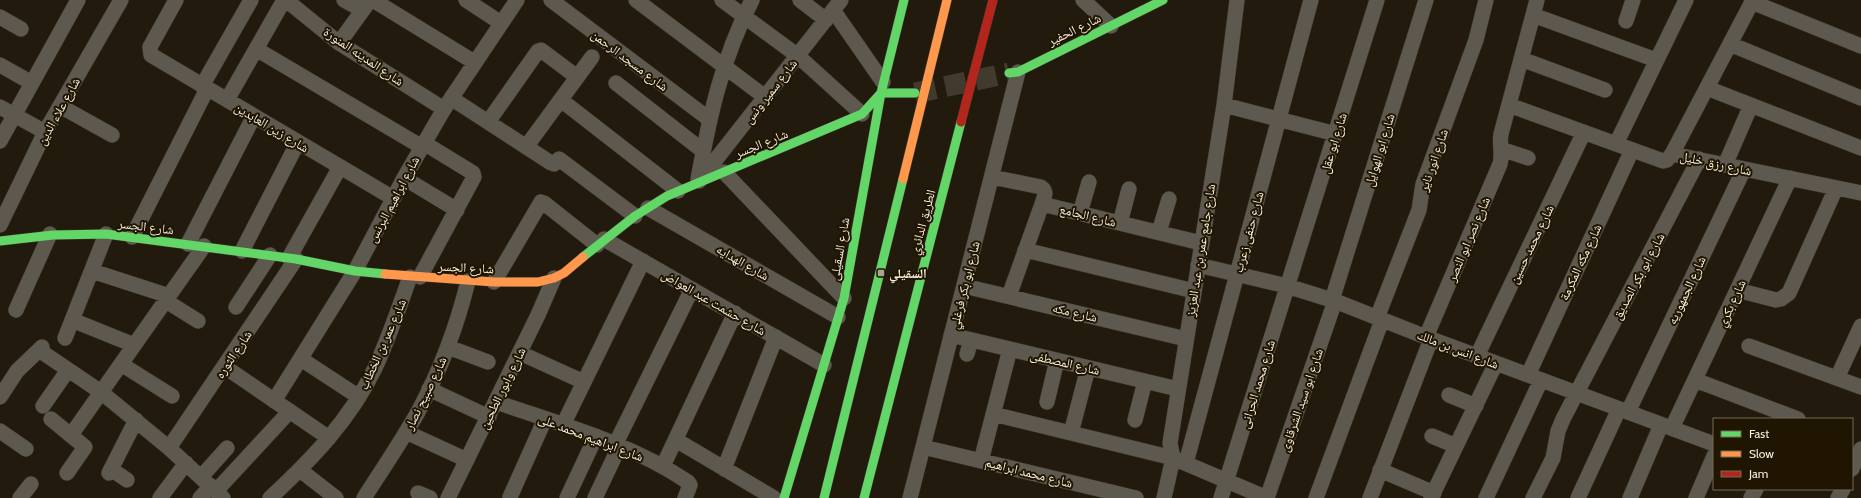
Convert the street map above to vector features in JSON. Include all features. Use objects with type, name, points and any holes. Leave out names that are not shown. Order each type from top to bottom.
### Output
[{"type":"main road","name":"شارع السقيلى","points":[[784,498],[844,298],[882,88],[904,0]]},
{"type":"main road","points":[[824,498],[947,0]]},
{"type":"main road","name":"الطريق الدائري","points":[[864,498],[993,0]]},
{"type":"main road","name":"شارع الحفير","points":[[1014,72],[1111,26],[1157,1]]},
{"type":"main road","points":[[882,88],[915,93]]},
{"type":"main road","name":"شارع الجسر","points":[[0,241],[50,234],[106,234],[292,258],[356,271],[468,281],[538,282],[554,278],[572,267],[600,242],[635,216],[678,191],[772,153],[862,114],[882,88]]},
{"type":"street","name":"شارع علاء الدين","points":[[0,225],[45,132],[122,0]]},
{"type":"street","name":"شارع زين العابدين","points":[[176,0],[150,47],[149,51],[152,56],[393,198]]},
{"type":"street","points":[[132,237],[204,87],[252,0]]},
{"type":"street","points":[[227,100],[285,0]]},
{"type":"street","name":"شارع المدينه المنورة","points":[[285,0],[339,43],[448,104],[488,122],[551,163],[560,159],[635,216]]},
{"type":"street","points":[[344,0],[368,3],[474,62]]},
{"type":"street","points":[[466,0],[501,22]]},
{"type":"street","name":"شارع ابراهيم البرنس","points":[[274,401],[356,271],[393,198],[423,145],[474,62],[517,0]]},
{"type":"street","name":"شارع مسجد الرحمن","points":[[551,0],[709,119]]},
{"type":"street","points":[[636,0],[766,97]]},
{"type":"street","points":[[722,0],[798,56],[862,114]]},
{"type":"street","points":[[698,182],[709,119],[724,65],[752,0]]},
{"type":"street","points":[[800,0],[834,10],[882,88]]},
{"type":"street","points":[[1083,0],[1111,26]]},
{"type":"street","name":"شارع جامع عمر بن عبد العزيز","points":[[1164,498],[1179,461],[1170,443],[1224,105],[1236,0]]},
{"type":"street","name":"شارع حنفى زعرب","points":[[1179,461],[1237,274],[1310,0]]},
{"type":"street","name":"شارع ابو عقل","points":[[1288,286],[1377,0]]},
{"type":"street","name":"شارع ابو الهوايل","points":[[1334,301],[1426,0]]},
{"type":"street","name":"شارع انور ناير","points":[[1316,498],[1419,210],[1423,184],[1476,40],[1486,0]]},
{"type":"street","name":"شارع نصر ابو النصر","points":[[1370,498],[1428,338],[1503,156],[1501,145],[1509,105],[1537,0]]},
{"type":"street","points":[[1626,21],[1633,0]]},
{"type":"street","points":[[1616,144],[1686,0]]},
{"type":"street","points":[[0,141],[74,1]]},
{"type":"street","points":[[1672,154],[1753,1],[1861,46]]},
{"type":"street","points":[[339,43],[368,3]]},
{"type":"street","name":"شارع سمير ونس","points":[[698,182],[834,10]]},
{"type":"street","points":[[1533,16],[1656,60]]},
{"type":"street","points":[[0,17],[22,29]]},
{"type":"street","points":[[1730,44],[1861,98]]},
{"type":"street","points":[[256,49],[423,145]]},
{"type":"street","points":[[488,122],[538,51],[541,50],[577,77]]},
{"type":"street","points":[[526,147],[592,57]]},
{"type":"street","points":[[1521,60],[1605,90]]},
{"type":"street","points":[[0,65],[32,83]]},
{"type":"street","name":"شارع ابو بكر فرغلي","points":[[910,498],[992,177],[1014,72]]},
{"type":"street","points":[[616,83],[703,151]]},
{"type":"street","points":[[1707,88],[1861,148]]},
{"type":"street","points":[[560,100],[678,191]]},
{"type":"street","points":[[1224,105],[1336,134]]},
{"type":"street","name":"شارع رزق خليل","points":[[1509,105],[1663,161],[1667,160],[1672,154],[1861,193]]},
{"type":"street","points":[[1725,165],[1751,105]]},
{"type":"street","points":[[60,106],[112,135]]},
{"type":"street","points":[[0,107],[45,132]]},
{"type":"street","points":[[188,244],[254,116]]},
{"type":"street","name":"شارع محمد حسين","points":[[1477,356],[1584,132]]},
{"type":"street","points":[[242,251],[298,142]]},
{"type":"street","name":"شارع عمر بن الخطاب","points":[[270,498],[300,470],[329,438],[359,397],[374,369],[415,277],[457,210],[474,175],[423,145]]},
{"type":"street","points":[[1501,145],[1528,158]]},
{"type":"street","name":"شارع مكه المكرمة","points":[[1486,498],[1534,377],[1632,150]]},
{"type":"street","name":"شارع ابو بكر الصديق","points":[[1533,498],[1552,458],[1558,431],[1563,419],[1699,159]]},
{"type":"street","name":"شارع الثوره","points":[[169,448],[225,367],[292,258],[340,167]]},
{"type":"street","name":"شارع الجمهوريه","points":[[1578,498],[1624,410],[1744,169]]},
{"type":"street","points":[[724,172],[844,298]]},
{"type":"street","name":"شارع الجامع","points":[[992,177],[1041,187],[1046,194],[1042,204],[1202,243]]},
{"type":"street","points":[[404,178],[457,210]]},
{"type":"street","name":"شارع بكري","points":[[1630,498],[1667,426],[1695,380],[1790,178]]},
{"type":"street","points":[[1080,213],[1089,182]]},
{"type":"street","points":[[1738,290],[1776,300],[1781,299],[1789,293],[1836,188]]},
{"type":"street","points":[[1120,223],[1129,189]]},
{"type":"street","points":[[1159,232],[1169,199]]},
{"type":"street","name":"شارع حشمت عبد العواض","points":[[494,282],[538,204],[541,202],[600,242],[643,261],[824,365]]},
{"type":"street","points":[[1009,296],[1042,204]]},
{"type":"street","name":"شارع الهدايه","points":[[648,208],[838,317]]},
{"type":"street","points":[[16,310],[50,234]]},
{"type":"street","points":[[65,338],[106,234]]},
{"type":"street","points":[[71,435],[204,246]]},
{"type":"street","points":[[1026,250],[1194,291]]},
{"type":"street","points":[[236,307],[270,255]]},
{"type":"street","points":[[563,426],[643,261]]},
{"type":"street","name":"شارع انس بن مالك","points":[[1198,265],[1288,286],[1334,301],[1428,338],[1713,444]]},
{"type":"street","points":[[92,271],[167,298],[198,321]]},
{"type":"street","name":"شارع وابور الطحين","points":[[448,498],[520,353],[554,278]]},
{"type":"street","name":"شارع صبيح نصار","points":[[364,498],[406,432],[429,389],[448,346],[468,281]]},
{"type":"street","name":"شارع مكه","points":[[964,286],[1186,339]]},
{"type":"street","name":"شارع محمد الحرانى","points":[[1221,498],[1288,286]]},
{"type":"street","points":[[595,498],[618,444],[692,289]]},
{"type":"street","name":"شارع ابو سيد الشرقاوى","points":[[1267,498],[1334,301]]},
{"type":"street","points":[[663,466],[735,314]]},
{"type":"street","points":[[72,320],[134,345]]},
{"type":"street","points":[[1837,378],[1861,326]]},
{"type":"street","name":"شارع المصطفى","points":[[951,335],[969,347],[1010,349],[1178,389]]},
{"type":"street","points":[[724,469],[776,337]]},
{"type":"street","points":[[448,346],[488,362]]},
{"type":"street","points":[[1749,346],[1861,387]]},
{"type":"street","points":[[0,397],[17,371],[40,349],[101,392],[136,420],[213,488]]},
{"type":"street","points":[[981,461],[1010,349]]},
{"type":"street","points":[[520,353],[584,382]]},
{"type":"street","points":[[301,359],[359,397]]},
{"type":"street","points":[[1047,402],[1057,360]]},
{"type":"street","points":[[1380,470],[1433,495],[1496,363]]},
{"type":"street","points":[[121,364],[172,396]]},
{"type":"street","points":[[225,367],[329,438]]},
{"type":"street","points":[[1070,433],[1088,368]]},
{"type":"street","points":[[43,406],[68,370]]},
{"type":"street","points":[[1695,380],[1795,418]]},
{"type":"street","points":[[1135,420],[1145,381]]},
{"type":"street","points":[[429,389],[489,417]]},
{"type":"street","points":[[1450,395],[1476,406]]},
{"type":"street","name":"شارع ابراهيم محمد على","points":[[496,402],[618,444],[663,466],[688,482],[690,485],[685,498]]},
{"type":"street","points":[[200,498],[213,488],[290,411]]},
{"type":"street","points":[[993,414],[1179,461],[1267,498]]},
{"type":"street","points":[[51,419],[85,447],[67,473]]},
{"type":"street","points":[[510,497],[545,419]]},
{"type":"street","points":[[127,480],[110,471],[136,420]]},
{"type":"street","points":[[0,432],[26,449]]},
{"type":"street","points":[[406,432],[467,460]]},
{"type":"street","points":[[567,498],[596,436]]},
{"type":"street","points":[[1432,436],[1456,446]]},
{"type":"street","points":[[676,440],[774,498]]},
{"type":"street","name":"شارع محمد ابراهيم","points":[[923,447],[1136,498]]},
{"type":"street","points":[[213,488],[227,448]]},
{"type":"street","points":[[1853,467],[1861,449]]},
{"type":"street","points":[[1696,498],[1713,458]]},
{"type":"street","points":[[160,498],[186,463]]},
{"type":"street","points":[[300,470],[336,498]]},
{"type":"street","points":[[20,498],[30,484]]},
{"type":"tunnel","points":[[915,93],[1009,73]]},
{"type":"traffic: fast","points":[[784,498],[844,298],[881,93],[904,0]]},
{"type":"traffic: fast","points":[[1009,73],[1018,72],[1163,0]]},
{"type":"traffic: fast","points":[[583,257],[635,216],[667,196],[862,114],[881,93],[915,93]]},
{"type":"traffic: fast","points":[[864,498],[961,122]]},
{"type":"traffic: fast","points":[[824,498],[903,179]]},
{"type":"traffic: fast","points":[[0,241],[53,235],[106,234],[296,259],[355,271],[385,274]]},
{"type":"traffic: slow","points":[[903,179],[947,0]]},
{"type":"traffic: slow","points":[[385,274],[494,282],[538,282],[554,278],[564,273],[583,257]]},
{"type":"traffic: jam","points":[[961,122],[993,0]]},
{"type":"place","name":"السقيلي","points":[[881,273]]}]
